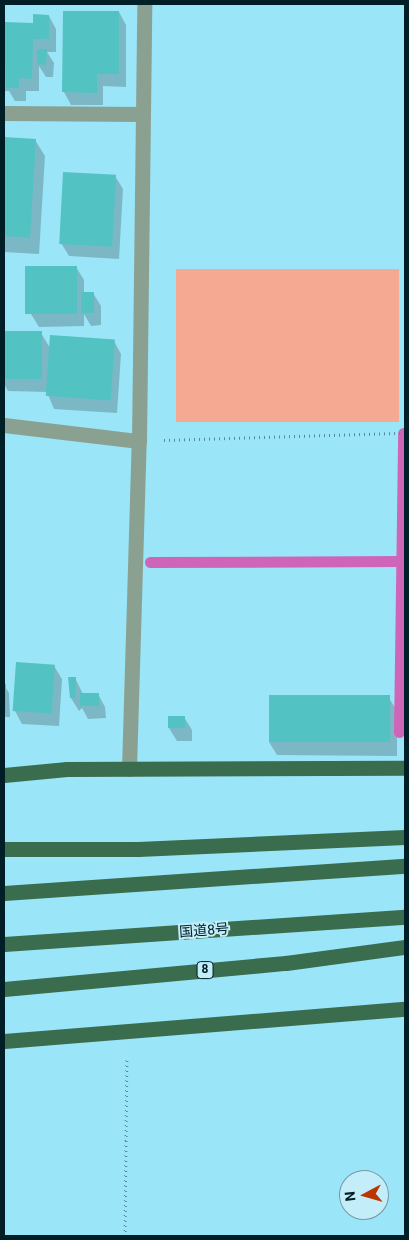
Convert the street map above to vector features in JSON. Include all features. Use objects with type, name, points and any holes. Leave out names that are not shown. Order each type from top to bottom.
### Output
[{"type":"highway","points":[[4,775],[67,769],[405,768]]},
{"type":"highway","points":[[4,849],[138,849],[405,838]]},
{"type":"highway","points":[[4,893],[405,866]]},
{"type":"highway","name":"国道8号","points":[[4,944],[405,917]]},
{"type":"highway","name":"8","points":[[4,990],[286,963],[405,947]]},
{"type":"highway","points":[[4,1041],[405,1009]]},
{"type":"street","points":[[129,769],[139,441],[144,4]]},
{"type":"street","points":[[4,112],[142,114]]},
{"type":"street","points":[[4,425],[139,441]]},
{"type":"path","points":[[139,441],[405,433]]},
{"type":"path","points":[[125,1236],[127,1030]]},
{"type":"shaded area","points":[[176,269],[399,269],[399,422],[176,422]]},
{"type":"building","points":[[63,11],[119,11],[119,74],[97,74],[97,93],[62,92]]},
{"type":"building","points":[[33,14],[49,15],[49,39],[33,39],[32,79],[19,78],[19,88],[6,88],[4,22],[33,23]]},
{"type":"building","points":[[37,49],[47,49],[46,65],[37,64]]},
{"type":"building","points":[[4,137],[36,139],[30,238],[4,236]]},
{"type":"building","points":[[63,172],[116,175],[112,247],[59,244]]},
{"type":"building","points":[[25,266],[77,266],[77,314],[25,314]]},
{"type":"building","points":[[81,292],[94,292],[94,313],[81,313]]},
{"type":"building","points":[[4,331],[42,331],[42,379],[4,379]]},
{"type":"building","points":[[50,335],[115,340],[111,400],[46,396]]},
{"type":"building","points":[[16,662],[55,665],[51,714],[13,711]]},
{"type":"building","points":[[68,677],[76,677],[75,698],[70,698]]},
{"type":"building","points":[[4,684],[6,684],[6,710],[4,710]]},
{"type":"building","points":[[80,693],[99,693],[99,706],[80,706]]},
{"type":"building","points":[[269,695],[390,695],[390,742],[269,742]]},
{"type":"building","points":[[168,716],[185,716],[185,728],[168,728]]},
{"type":"waterway","points":[[399,732],[403,433]]},
{"type":"waterway","points":[[150,562],[405,561]]}]
